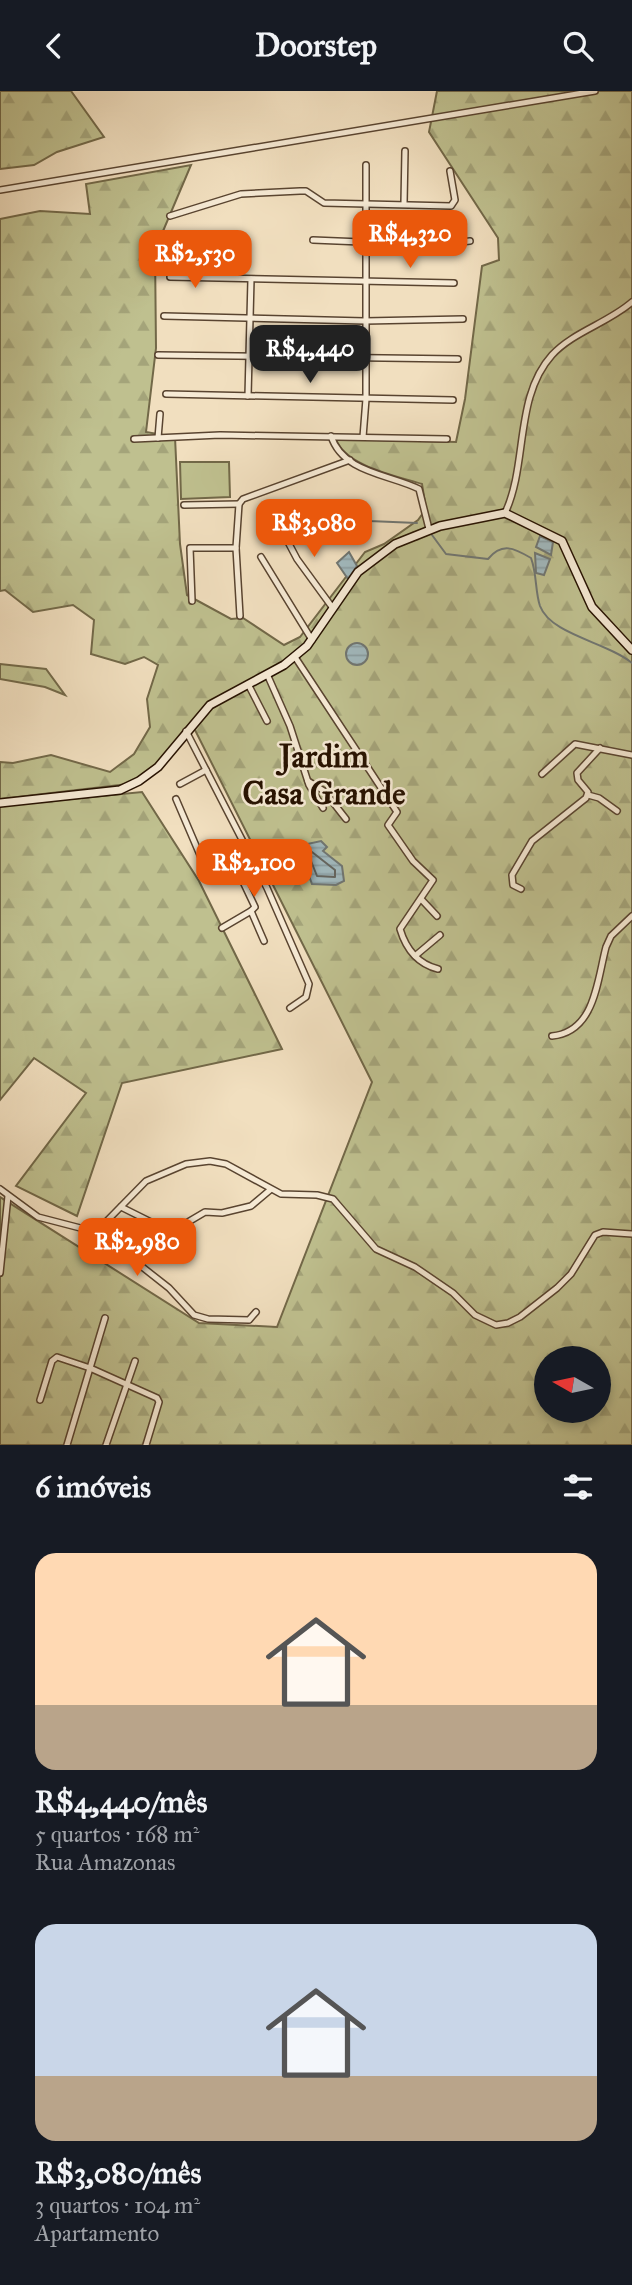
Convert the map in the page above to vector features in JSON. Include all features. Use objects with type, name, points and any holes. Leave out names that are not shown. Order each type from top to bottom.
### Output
[{"type":"main road","points":[[0,803],[120,790],[151,773],[210,705],[295,657],[312,640],[358,572],[395,544],[429,529],[505,513],[562,541],[595,612],[632,650]]},
{"type":"street","points":[[0,190],[595,91]]},
{"type":"street","points":[[404,203],[405,151]]},
{"type":"street","points":[[363,437],[366,399],[366,165]]},
{"type":"street","points":[[170,216],[241,194],[306,191],[319,202],[454,204],[450,171]]},
{"type":"street","points":[[313,240],[434,245],[470,241]]},
{"type":"street","points":[[170,277],[454,283]]},
{"type":"street","points":[[248,396],[250,279]]},
{"type":"street","points":[[505,513],[529,407],[546,362],[560,347],[632,302]]},
{"type":"street","points":[[626,307],[632,312]]},
{"type":"street","points":[[164,316],[365,321],[463,319]]},
{"type":"street","points":[[158,355],[366,360],[458,359]]},
{"type":"street","points":[[166,394],[453,400]]},
{"type":"street","points":[[158,438],[160,414]]},
{"type":"street","points":[[331,436],[336,447],[364,470],[419,489],[429,529]]},
{"type":"street","points":[[134,439],[331,436],[447,439]]},
{"type":"street","points":[[240,616],[236,548],[239,504],[243,499],[350,460]]},
{"type":"street","points":[[184,505],[239,504]]},
{"type":"street","points":[[278,523],[297,559],[332,607]]},
{"type":"street","points":[[192,601],[190,548],[236,548]]},
{"type":"street","points":[[261,557],[312,640]]},
{"type":"street","points":[[295,657],[397,812],[388,825],[413,861],[433,880],[400,929],[422,965],[438,969]]},
{"type":"street","points":[[267,674],[290,726],[308,781],[323,808]]},
{"type":"street","points":[[247,682],[267,721]]},
{"type":"street","points":[[186,731],[252,859],[309,984],[306,996],[289,1008]]},
{"type":"street","points":[[542,774],[575,744],[632,755]]},
{"type":"street","points":[[600,748],[577,773],[578,780],[588,795],[599,798],[617,811]]},
{"type":"street","points":[[180,783],[206,771]]},
{"type":"street","points":[[308,781],[324,791],[346,819]]},
{"type":"street","points":[[521,889],[515,888],[511,879],[528,846],[588,795]]},
{"type":"street","points":[[176,799],[206,869],[236,867],[252,859]]},
{"type":"street","points":[[222,928],[255,907],[254,899],[236,867]]},
{"type":"street","points":[[421,899],[437,916]]},
{"type":"street","points":[[251,911],[264,941]]},
{"type":"street","points":[[552,1036],[574,1031],[585,1018],[611,936],[632,916]]},
{"type":"street","points":[[415,956],[440,935]]},
{"type":"street","points":[[96,1232],[146,1181],[169,1170],[210,1161],[239,1169],[270,1190],[333,1199],[376,1249],[415,1267],[453,1293],[475,1315],[496,1325],[520,1317],[557,1288],[571,1274],[595,1235],[603,1232],[632,1234]]},
{"type":"street","points":[[0,1189],[38,1217],[96,1232],[155,1276],[194,1315],[208,1319],[249,1320],[256,1312]]},
{"type":"street","points":[[121,1207],[155,1224],[170,1227],[183,1224],[205,1212],[222,1213],[251,1206],[270,1190]]},
{"type":"street","points":[[0,1273],[8,1196]]},
{"type":"street","points":[[67,1445],[105,1318]]},
{"type":"street","points":[[40,1400],[52,1361],[57,1357],[90,1368],[157,1398],[159,1402],[146,1445]]},
{"type":"street","points":[[106,1445],[135,1361]]},
{"type":"green space","points":[[0,91],[71,91],[104,137],[57,152],[34,165],[0,169]]},
{"type":"green space","points":[[437,91],[632,91],[632,1445],[0,1445],[0,1197],[199,1323],[277,1327],[372,1082],[191,722],[150,772],[128,784],[0,799],[0,762],[13,763],[51,755],[110,772],[134,754],[150,727],[147,699],[158,665],[144,657],[125,664],[91,654],[94,620],[73,605],[33,612],[5,590],[0,591],[0,219],[40,211],[90,214],[86,184],[191,165],[155,250],[156,348],[146,432],[175,437],[180,544],[187,595],[231,619],[243,618],[284,645],[300,637],[365,552],[384,544],[418,520],[426,509],[422,484],[361,463],[341,448],[336,439],[456,442],[465,399],[482,266],[499,260],[498,238],[429,132]]},
{"type":"green space","points":[[180,462],[229,462],[230,497],[181,499]]},
{"type":"green space","points":[[0,664],[46,669],[65,695],[45,687],[0,679]]},
{"type":"green space","points":[[142,792],[199,881],[282,1049],[122,1083],[77,1216],[16,1186],[86,1093],[34,1058],[0,1100],[0,806]]},
{"type":"water","points":[[540,536],[553,542],[551,555],[536,547]]},
{"type":"water","points":[[349,552],[357,566],[348,579],[337,563]]},
{"type":"water","points":[[535,553],[550,559],[544,575],[536,573]]},
{"type":"water","points":[[357,643],[365,646],[368,654],[365,662],[357,665],[349,662],[346,654],[349,646]]},
{"type":"water","points":[[321,841],[327,847],[323,851],[342,866],[344,881],[336,885],[312,884],[298,846]]},
{"type":"waterway","points":[[272,514],[303,504],[335,512],[349,511],[369,521],[417,523]]},
{"type":"waterway","points":[[432,535],[446,554],[488,559],[498,550],[508,548],[531,558],[538,600],[546,616],[567,631],[609,649],[632,663]]},
{"type":"district","name":"Jardim Casa Grande","points":[[324,774]]}]
